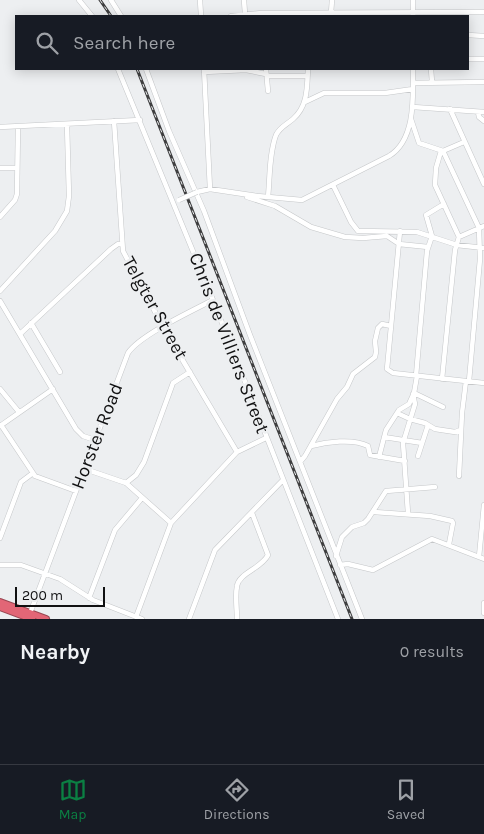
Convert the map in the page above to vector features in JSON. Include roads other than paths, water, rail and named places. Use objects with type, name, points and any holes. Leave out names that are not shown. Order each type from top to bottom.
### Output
[{"type":"highway","points":[[0,602],[30,617]]},
{"type":"highway","points":[[0,607],[30,617],[46,619]]},
{"type":"street","points":[[79,0],[91,15]]},
{"type":"street","points":[[111,0],[120,15]]},
{"type":"street","points":[[200,0],[201,15]]},
{"type":"street","points":[[244,0],[245,14]]},
{"type":"street","points":[[332,0],[332,13]]},
{"type":"street","points":[[413,0],[413,14]]},
{"type":"street","points":[[238,15],[484,12]]},
{"type":"street","points":[[469,35],[484,36]]},
{"type":"street","points":[[469,59],[484,59]]},
{"type":"street","name":"Chris de Villiers Street","points":[[118,70],[213,300],[338,619]]},
{"type":"street","points":[[146,70],[169,132],[197,192],[336,556],[362,619]]},
{"type":"street","points":[[210,189],[204,70],[245,70],[307,76]]},
{"type":"street","points":[[268,198],[277,134],[281,127],[296,116],[305,102],[308,70]]},
{"type":"street","points":[[173,202],[210,189],[268,198],[302,200],[395,152],[403,140],[411,118],[413,107],[413,70]]},
{"type":"street","points":[[432,70],[432,82]]},
{"type":"street","points":[[266,73],[268,91]]},
{"type":"street","points":[[305,102],[324,93],[384,93],[432,82],[484,82]]},
{"type":"street","points":[[413,107],[481,112],[479,117],[484,121]]},
{"type":"street","points":[[450,109],[484,184]]},
{"type":"street","points":[[411,118],[419,143],[442,151],[464,142]]},
{"type":"street","points":[[0,127],[140,120]]},
{"type":"street","name":"Telgter Street","points":[[114,121],[122,244],[127,260],[163,327],[237,452]]},
{"type":"street","points":[[0,290],[55,231],[67,211],[69,196],[67,125]]},
{"type":"street","points":[[1,215],[16,198],[18,127]]},
{"type":"street","points":[[442,151],[436,168],[434,182],[459,237],[454,257],[442,379]]},
{"type":"street","points":[[442,151],[482,227],[478,287],[461,430],[459,476]]},
{"type":"street","points":[[0,168],[18,168]]},
{"type":"street","points":[[333,185],[356,230],[362,232],[417,232],[457,245],[482,248]]},
{"type":"street","points":[[239,193],[275,206],[311,227],[345,237],[387,236],[399,244],[428,247]]},
{"type":"street","points":[[378,457],[387,428],[402,407],[409,404],[413,393],[428,247],[433,237],[426,215],[444,204]]},
{"type":"street","points":[[459,237],[482,227]]},
{"type":"street","points":[[400,231],[387,370],[391,373],[484,383]]},
{"type":"street","points":[[20,334],[110,249],[118,244],[122,244]]},
{"type":"street","name":"Horster Road","points":[[30,617],[44,574],[128,352],[163,327],[213,300]]},
{"type":"street","points":[[0,301],[77,431],[83,436],[95,440]]},
{"type":"street","points":[[31,323],[60,372]]},
{"type":"street","points":[[300,462],[353,374],[375,356],[375,341],[379,326],[382,324],[391,326]]},
{"type":"street","points":[[126,483],[136,475],[144,462],[173,383],[190,372]]},
{"type":"street","points":[[0,389],[19,412]]},
{"type":"street","points":[[53,389],[0,425],[32,473],[76,491]]},
{"type":"street","points":[[413,393],[443,407]]},
{"type":"street","points":[[408,514],[404,440],[415,404],[413,393]]},
{"type":"street","points":[[397,413],[428,424],[435,429],[455,432],[461,430]]},
{"type":"street","points":[[418,456],[428,424]]},
{"type":"street","points":[[136,617],[170,523],[237,452],[266,438]]},
{"type":"street","points":[[384,438],[422,443]]},
{"type":"street","points":[[311,446],[331,442],[362,444],[368,446],[370,455],[405,461]]},
{"type":"street","points":[[85,469],[126,483],[170,523]]},
{"type":"street","points":[[0,538],[21,482],[32,473]]},
{"type":"street","points":[[189,619],[215,550],[283,480]]},
{"type":"street","points":[[336,556],[342,537],[352,527],[364,523],[374,512],[386,491],[435,487]]},
{"type":"street","points":[[88,598],[112,535],[119,523],[142,498]]},
{"type":"street","points":[[340,565],[346,563],[373,570],[431,539],[449,544],[481,558],[484,505]]},
{"type":"street","points":[[374,512],[440,517],[452,520],[449,544]]},
{"type":"street","points":[[237,619],[236,589],[238,582],[264,561],[268,553],[252,513]]},
{"type":"street","points":[[0,565],[21,565],[65,582],[88,598],[142,619]]},
{"type":"street","points":[[484,603],[484,613]]},
{"type":"railway","points":[[100,0],[110,15]]},
{"type":"railway","points":[[137,70],[352,619]]}]
